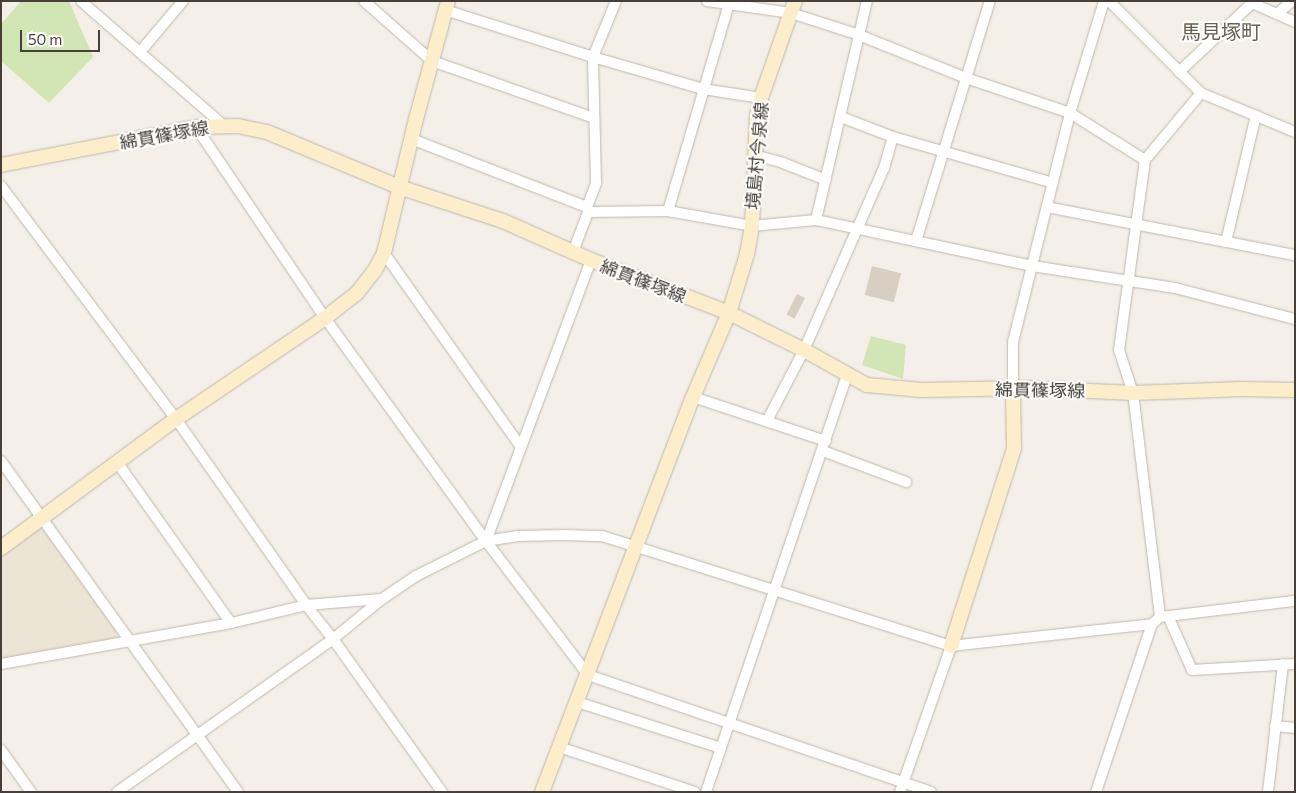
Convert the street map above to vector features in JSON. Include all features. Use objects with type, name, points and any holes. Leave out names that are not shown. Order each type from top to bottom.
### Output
[{"type":"main road","points":[[1,548],[176,419],[325,318],[357,294],[375,270],[384,253],[399,187],[446,6]]},
{"type":"main road","name":"境島村今泉線","points":[[542,792],[693,397],[729,313],[747,254],[752,226],[754,154],[761,98],[793,7]]},
{"type":"main road","name":"綿貫篠塚線","points":[[1,165],[196,127],[223,125],[266,132],[399,187],[503,221],[591,260],[729,313],[867,384],[922,390],[1013,390],[1026,388],[1133,393],[1242,389],[1295,390]]},
{"type":"main road","points":[[951,646],[1014,448],[1013,390]]},
{"type":"street","points":[[81,1],[223,125]]},
{"type":"street","points":[[140,52],[183,1]]},
{"type":"street","points":[[364,1],[432,61],[594,118]]},
{"type":"street","points":[[572,252],[596,183],[594,57],[616,1]]},
{"type":"street","points":[[707,1],[793,7],[966,78],[1070,113],[1145,160]]},
{"type":"street","points":[[816,220],[867,1]]},
{"type":"street","points":[[916,241],[990,1]]},
{"type":"street","points":[[1013,390],[1013,342],[1070,113],[1104,1]]},
{"type":"street","points":[[1109,1],[1200,93],[1295,132]]},
{"type":"street","points":[[1276,14],[1292,1]]},
{"type":"street","points":[[668,211],[729,3]]},
{"type":"street","points":[[1179,72],[1252,3],[1295,22]]},
{"type":"street","points":[[446,6],[594,57],[703,89],[761,98]]},
{"type":"street","points":[[1200,93],[1145,160],[1119,350],[1133,393],[1160,619],[1192,670],[1295,664]]},
{"type":"street","points":[[1226,242],[1256,115]]},
{"type":"street","points":[[841,117],[893,137],[1053,183]]},
{"type":"street","points":[[196,127],[325,318],[486,541],[588,675],[902,787],[931,792]]},
{"type":"street","points":[[767,421],[804,350],[884,168],[893,137]]},
{"type":"street","points":[[414,140],[587,210],[668,211],[752,226],[816,220],[1032,266],[1175,288],[1295,319]]},
{"type":"street","points":[[754,154],[826,180]]},
{"type":"street","points":[[1,186],[176,419],[306,605],[333,639],[442,792]]},
{"type":"street","points":[[1048,207],[1295,255]]},
{"type":"street","points":[[384,253],[521,447]]},
{"type":"street","points":[[486,541],[591,260]]},
{"type":"street","points":[[706,792],[776,592],[847,375]]},
{"type":"street","points":[[693,397],[767,421],[906,482]]},
{"type":"street","points":[[1,461],[238,792]]},
{"type":"street","points":[[117,462],[231,624]]},
{"type":"street","points":[[117,792],[333,639],[382,598],[416,576],[486,541],[518,536],[565,534],[602,536],[951,646],[1295,601]]},
{"type":"street","points":[[1,664],[231,624],[306,605],[382,598]]},
{"type":"street","points":[[1096,792],[1160,619]]},
{"type":"street","points":[[902,787],[951,646]]},
{"type":"street","points":[[1268,792],[1283,664]]},
{"type":"street","points":[[577,702],[721,748]]},
{"type":"street","points":[[1275,726],[1295,728]]},
{"type":"street","points":[[559,747],[695,792]]},
{"type":"street","points":[[1,750],[31,792]]},
{"type":"shaded area","points":[[40,528],[45,530],[118,634],[114,639],[1,660],[1,556]]},
{"type":"green space","points":[[21,1],[69,1],[93,57],[49,103],[1,61],[1,24]]},
{"type":"green space","points":[[871,336],[906,345],[903,379],[862,365]]},
{"type":"building","points":[[872,266],[901,273],[894,302],[865,295]]},
{"type":"building","points":[[797,294],[805,298],[795,319],[787,314]]},
{"type":"district","name":"馬見塚町","points":[[1221,31]]}]
